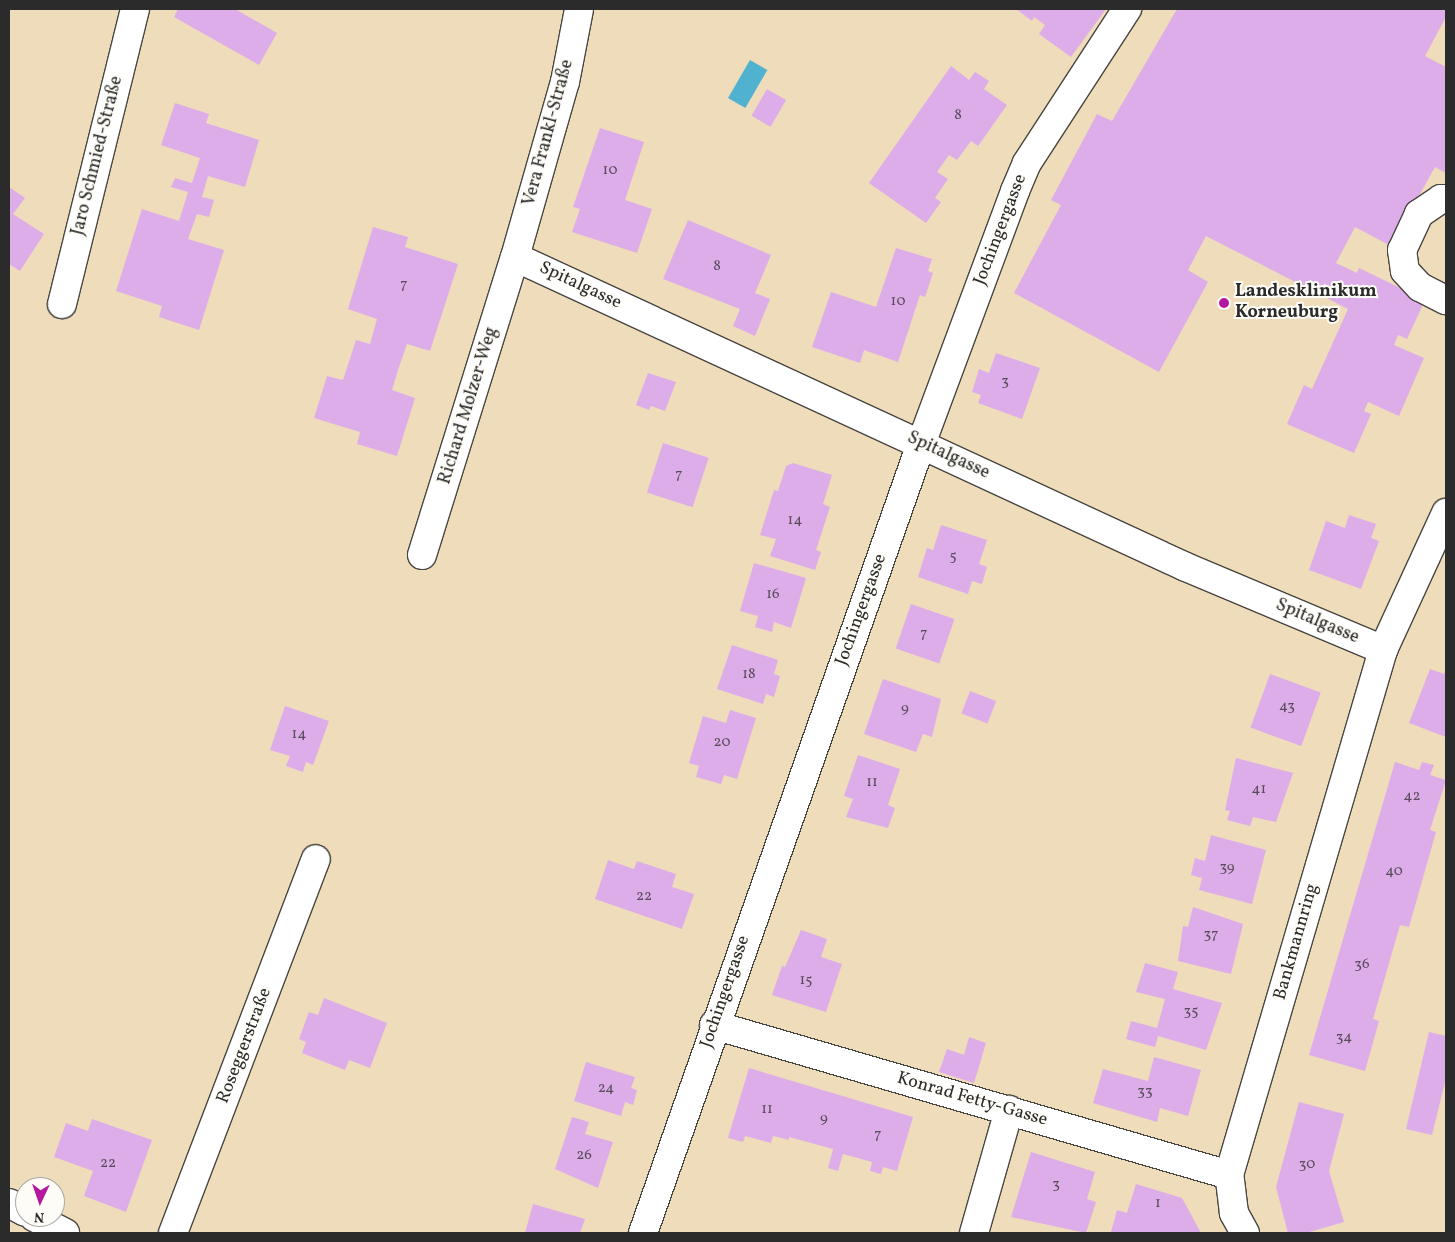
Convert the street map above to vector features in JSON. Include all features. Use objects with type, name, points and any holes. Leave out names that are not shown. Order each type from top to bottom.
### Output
[{"type":"street","name":"Jaro Schmied-Straße","points":[[62,304],[136,9]]},
{"type":"street","name":"Vera Frankl-Straße","points":[[515,256],[565,82],[579,9]]},
{"type":"street","name":"Jochingergasse","points":[[643,1233],[714,1025],[921,444],[1027,163],[1127,9]]},
{"type":"street","points":[[1446,200],[1441,199],[1418,214],[1402,250],[1405,271],[1420,287],[1446,300]]},
{"type":"street","name":"Spitalgasse","points":[[515,256],[1186,567],[1383,650]]},
{"type":"street","name":"Richard Molzer-Weg","points":[[422,555],[515,256]]},
{"type":"street","name":"Bankmannring","points":[[1245,1233],[1234,1213],[1229,1175],[1383,650],[1446,514]]},
{"type":"street","name":"Roseggerstraße","points":[[173,1233],[316,859]]},
{"type":"street","name":"Konrad Fetty-Gasse","points":[[714,1025],[1229,1175]]},
{"type":"street","points":[[974,1233],[1009,1110]]},
{"type":"street","points":[[53,1227],[65,1233]]},
{"type":"water","points":[[750,60],[767,70],[745,108],[728,98]]},
{"type":"building","points":[[178,9],[235,9],[277,33],[259,65],[174,17]]},
{"type":"building","points":[[1016,9],[1106,9],[1071,57],[1039,34],[1045,25],[1034,17],[1032,21]]},
{"type":"building","points":[[1177,9],[1446,9],[1446,17],[1425,56],[1446,67],[1446,173],[1435,167],[1391,246],[1355,227],[1336,263],[1357,273],[1359,268],[1425,300],[1407,339],[1398,335],[1394,345],[1424,358],[1399,416],[1368,402],[1364,411],[1371,414],[1354,453],[1287,424],[1304,385],[1312,389],[1348,309],[1206,236],[1188,270],[1208,282],[1159,372],[1014,293],[1061,205],[1051,200],[1097,114],[1112,121]]},
{"type":"building","points":[[951,66],[969,80],[975,72],[989,81],[984,89],[1007,105],[978,146],[971,141],[957,160],[949,155],[937,172],[948,179],[935,198],[941,202],[926,223],[869,183]]},
{"type":"building","points":[[767,89],[786,100],[771,127],[752,116]]},
{"type":"building","points":[[175,103],[209,114],[206,123],[259,140],[245,187],[208,176],[202,197],[214,200],[209,217],[197,214],[188,239],[224,250],[199,330],[159,317],[162,306],[116,291],[142,209],[179,221],[188,192],[171,187],[175,178],[192,183],[200,158],[161,145]]},
{"type":"building","points":[[600,128],[644,142],[625,200],[652,209],[637,253],[572,232],[580,209],[573,207]]},
{"type":"building","points":[[9,187],[25,198],[13,214],[44,234],[20,271],[9,264]]},
{"type":"building","points":[[688,220],[771,255],[755,293],[770,299],[755,336],[733,326],[740,309],[663,279]]},
{"type":"building","points":[[373,227],[408,237],[405,247],[458,264],[430,351],[407,344],[398,370],[392,390],[415,398],[397,456],[357,444],[360,432],[314,418],[327,376],[343,380],[356,340],[370,344],[377,319],[348,309]]},
{"type":"building","points":[[896,248],[932,259],[928,271],[933,273],[925,297],[920,295],[898,362],[864,350],[860,363],[812,347],[831,292],[876,307]]},
{"type":"building","points":[[996,353],[1040,368],[1022,419],[978,403],[981,395],[972,392],[979,369],[989,373]]},
{"type":"building","points":[[648,373],[676,382],[665,411],[651,406],[649,410],[636,405]]},
{"type":"building","points":[[663,443],[709,458],[693,507],[647,492]]},
{"type":"building","points":[[793,463],[832,475],[823,504],[830,507],[816,550],[821,552],[815,570],[770,556],[776,539],[760,535],[774,490],[778,491],[786,466]]},
{"type":"building","points":[[1349,515],[1376,524],[1371,538],[1379,541],[1361,589],[1309,570],[1326,521],[1345,528]]},
{"type":"building","points":[[941,525],[987,540],[979,564],[987,567],[982,584],[972,581],[968,594],[918,577],[927,548],[933,550]]},
{"type":"building","points":[[754,563],[806,578],[791,628],[774,622],[772,632],[755,627],[758,616],[740,611]]},
{"type":"building","points":[[911,604],[954,619],[939,663],[896,648]]},
{"type":"building","points":[[732,645],[778,660],[774,674],[780,676],[774,697],[766,694],[763,704],[717,689]]},
{"type":"building","points":[[1446,668],[1446,737],[1409,723],[1430,669],[1444,674]]},
{"type":"building","points":[[1270,674],[1321,692],[1301,746],[1251,728]]},
{"type":"building","points":[[883,679],[941,699],[932,737],[923,734],[916,752],[864,734]]},
{"type":"building","points":[[970,691],[996,701],[988,723],[961,713]]},
{"type":"building","points":[[285,706],[329,721],[313,765],[306,762],[303,772],[286,766],[290,756],[270,750]]},
{"type":"building","points":[[730,710],[756,718],[737,779],[724,775],[721,784],[696,777],[699,766],[689,763],[703,716],[726,723]]},
{"type":"building","points":[[858,755],[900,769],[888,805],[895,808],[888,828],[846,817],[853,799],[844,796]]},
{"type":"building","points":[[1236,758],[1293,773],[1276,822],[1253,817],[1250,826],[1227,820],[1230,811],[1225,810]]},
{"type":"building","points":[[1395,762],[1419,770],[1422,762],[1434,765],[1430,775],[1446,780],[1430,830],[1436,832],[1409,927],[1400,925],[1373,1019],[1379,1021],[1365,1071],[1309,1055]]},
{"type":"building","points":[[1211,835],[1266,850],[1252,904],[1199,890],[1202,878],[1191,875],[1195,858],[1205,861]]},
{"type":"building","points":[[608,860],[634,869],[637,861],[676,874],[672,887],[694,894],[682,929],[595,899]]},
{"type":"building","points":[[1193,907],[1243,924],[1231,974],[1178,961],[1183,926],[1188,927]]},
{"type":"building","points":[[801,930],[827,939],[821,957],[842,964],[826,1012],[772,995],[782,966],[785,967]]},
{"type":"building","points":[[1145,963],[1178,972],[1173,989],[1222,1003],[1206,1050],[1158,1036],[1155,1047],[1126,1039],[1131,1021],[1157,1028],[1165,999],[1136,992]]},
{"type":"building","points":[[324,998],[387,1023],[370,1068],[349,1060],[345,1070],[302,1053],[306,1042],[299,1039],[309,1012],[318,1015]]},
{"type":"building","points":[[1429,1032],[1446,1036],[1446,1078],[1432,1135],[1406,1129]]},
{"type":"building","points":[[969,1037],[986,1043],[974,1083],[939,1072],[947,1049],[964,1055]]},
{"type":"building","points":[[1154,1057],[1201,1070],[1188,1116],[1160,1108],[1157,1122],[1093,1103],[1103,1069],[1148,1081]]},
{"type":"building","points":[[586,1062],[635,1077],[631,1088],[637,1090],[633,1105],[625,1102],[621,1116],[574,1101]]},
{"type":"building","points":[[749,1068],[913,1117],[897,1171],[883,1167],[881,1174],[870,1171],[872,1162],[843,1154],[838,1171],[828,1168],[833,1149],[789,1137],[789,1140],[773,1136],[771,1143],[745,1136],[743,1142],[728,1138]]},
{"type":"building","points":[[1299,1102],[1344,1114],[1329,1171],[1344,1222],[1306,1233],[1288,1233],[1276,1187]]},
{"type":"building","points":[[572,1117],[589,1122],[585,1134],[613,1142],[598,1188],[555,1169]]},
{"type":"building","points":[[92,1119],[152,1140],[126,1212],[84,1196],[93,1171],[54,1157],[66,1123],[88,1131]]},
{"type":"building","points":[[1031,1152],[1095,1172],[1087,1199],[1096,1202],[1086,1233],[1011,1217]]},
{"type":"building","points":[[1136,1184],[1182,1198],[1201,1233],[1111,1232],[1117,1210],[1127,1213]]},
{"type":"building","points":[[533,1204],[585,1219],[580,1233],[525,1233]]},
{"type":"place","name":"Landesklinikum Korneuburg","points":[[1224,303]]}]
